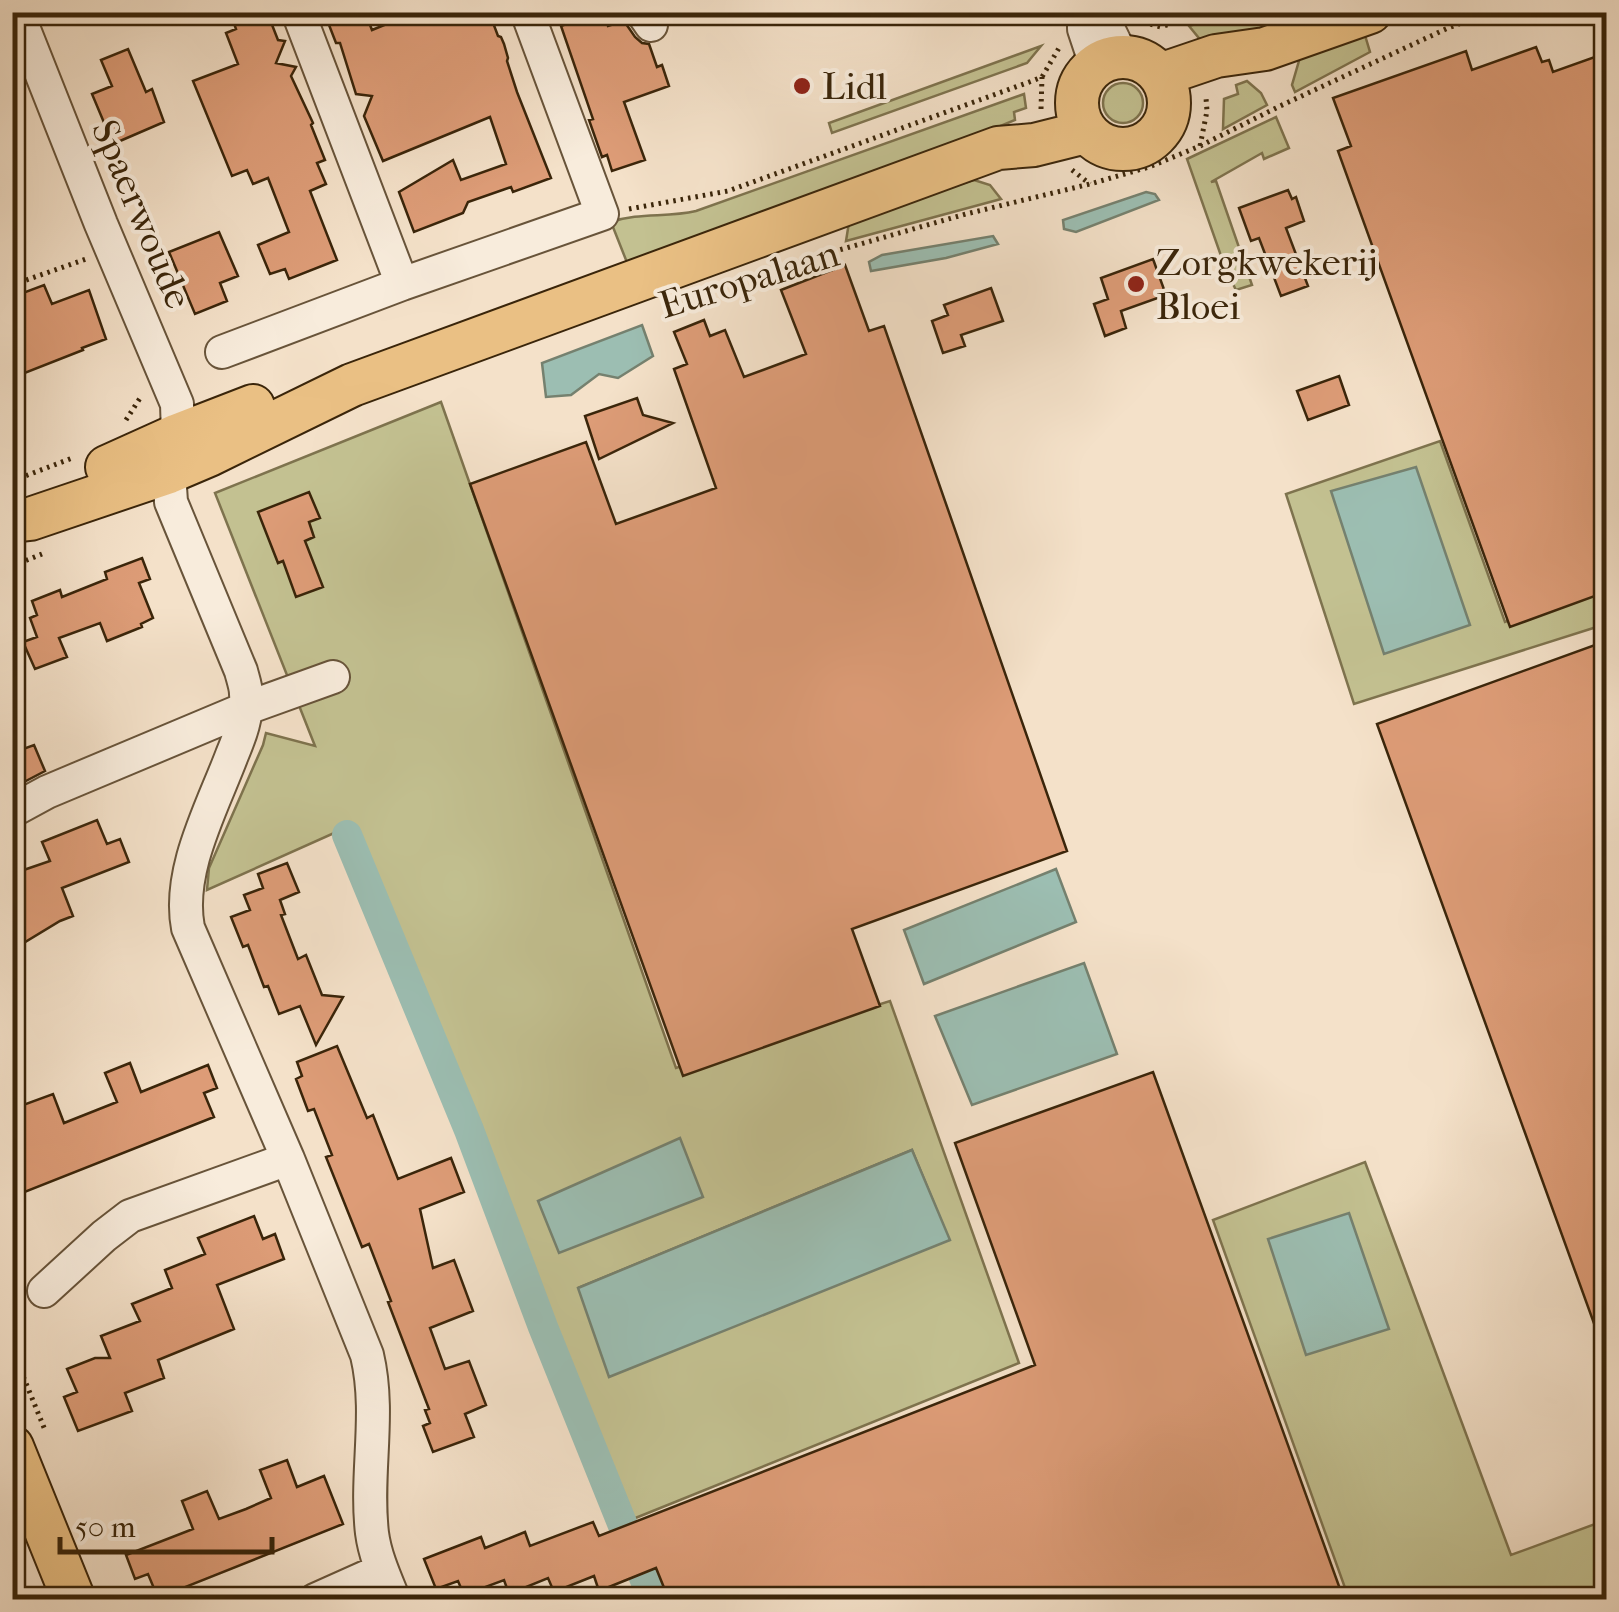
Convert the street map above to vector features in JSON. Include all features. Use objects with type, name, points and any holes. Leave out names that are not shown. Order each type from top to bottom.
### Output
[{"type":"main road","name":"Europalaan","points":[[12,519],[30,519],[174,452],[208,455],[352,385],[998,148],[1034,145],[1108,60],[1222,78],[1264,50],[1361,14]]},
{"type":"main road","points":[[12,1447],[74,1600]]},
{"type":"street","name":"Spaerwoude","points":[[18,12],[177,404],[172,502],[240,672],[246,708]]},
{"type":"street","points":[[298,12],[402,284]]},
{"type":"street","points":[[222,352],[602,214],[530,13]]},
{"type":"street","points":[[12,811],[47,792],[246,708],[333,678]]},
{"type":"street","points":[[246,708],[241,733],[188,872],[184,911],[353,1318],[372,1376],[372,1534],[388,1585],[316,1600]]},
{"type":"street","points":[[44,1291],[130,1216],[288,1159]]},
{"type":"path","points":[[602,214],[728,190],[1032,82],[1042,77],[1064,42],[1108,60],[1120,18],[1161,27],[1205,12]]},
{"type":"path","name":"Europalaan","points":[[795,263],[1149,167],[1448,28],[1491,12]]},
{"type":"path","points":[[12,285],[113,250]]},
{"type":"path","points":[[12,566],[46,553]]},
{"type":"shaded area","points":[[1233,13],[1325,13],[1203,43],[1189,26]]},
{"type":"shaded area","points":[[1364,32],[1370,52],[1295,92],[1292,85],[1301,54]]},
{"type":"shaded area","points":[[1041,46],[1027,63],[832,133],[829,123]]},
{"type":"shaded area","points":[[1247,81],[1261,93],[1267,105],[1223,129],[1224,99],[1238,94],[1236,85]]},
{"type":"shaded area","points":[[1123,83],[1137,89],[1143,103],[1137,117],[1123,123],[1109,117],[1103,103],[1109,89]]},
{"type":"shaded area","points":[[1024,94],[1026,108],[1014,112],[1015,120],[890,172],[628,265],[611,222],[696,211]]},
{"type":"shaded area","points":[[1276,117],[1289,148],[1264,159],[1262,153],[1211,182],[1216,181],[1252,285],[1236,290],[1187,159]]},
{"type":"shaded area","points":[[974,180],[990,185],[1001,199],[846,241],[850,216]]},
{"type":"shaded area","points":[[441,402],[676,1068],[890,1001],[1019,1363],[628,1521],[447,1056],[352,825],[207,890],[209,868],[266,733],[315,746],[215,493]],"holes":[[[912,1150],[949,1240],[578,1288]]]},
{"type":"shaded area","points":[[1440,441],[1505,622],[1606,587],[1606,624],[1354,704],[1286,494]]},
{"type":"shaded area","points":[[1365,1162],[1511,1555],[1606,1520],[1606,1599],[1349,1599],[1213,1220]]},
{"type":"water","points":[[1146,192],[1155,194],[1159,200],[1076,232],[1064,229],[1063,220]]},
{"type":"water","points":[[993,236],[998,244],[871,271],[869,262],[882,255]]},
{"type":"water","points":[[642,325],[653,356],[618,378],[599,374],[571,395],[546,397],[542,363]]},
{"type":"water","points":[[1416,467],[1470,625],[1384,654],[1331,491]]},
{"type":"water","points":[[1056,869],[1076,922],[924,984],[904,930]]},
{"type":"water","points":[[1084,963],[1117,1054],[972,1105],[935,1016]]},
{"type":"water","points":[[680,1138],[703,1197],[559,1253],[538,1201]]},
{"type":"water","points":[[912,1150],[950,1240],[609,1377],[578,1288]]},
{"type":"water","points":[[1349,1213],[1389,1329],[1306,1355],[1268,1239]]},
{"type":"building","points":[[230,12],[267,12],[278,40],[285,41],[276,63],[296,67],[291,76],[325,160],[317,163],[326,184],[310,191],[337,260],[289,279],[285,269],[270,274],[258,245],[289,232],[268,178],[253,184],[247,170],[232,176],[193,81],[238,64],[226,33],[236,29]]},
{"type":"building","points":[[324,12],[365,12],[372,30],[416,12],[427,12],[430,21],[455,12],[489,12],[551,178],[468,202],[463,213],[414,232],[399,192],[453,160],[461,180],[506,164],[490,117],[383,161],[364,116],[372,96],[356,94],[340,43],[336,43]]},
{"type":"building","points":[[603,12],[608,26],[624,21],[635,37],[649,44],[669,86],[624,102],[645,160],[612,171],[607,155],[602,157],[561,26]]},
{"type":"building","points":[[1536,47],[1542,62],[1549,60],[1553,72],[1606,53],[1606,592],[1510,627],[1338,151],[1351,146],[1333,98],[1466,51],[1472,70]]},
{"type":"building","points":[[128,49],[146,92],[152,89],[164,122],[113,144],[92,94],[112,86],[101,60]]},
{"type":"building","points":[[1288,190],[1292,199],[1296,197],[1304,221],[1286,228],[1308,286],[1281,296],[1259,238],[1251,241],[1239,208]]},
{"type":"building","points":[[219,232],[238,276],[220,283],[227,301],[195,314],[169,252]]},
{"type":"building","points":[[1153,259],[1166,295],[1121,311],[1126,328],[1105,336],[1094,304],[1108,299],[1101,278]]},
{"type":"building","points":[[845,265],[869,331],[884,326],[1067,851],[852,929],[880,1006],[683,1076],[470,484],[586,442],[616,524],[716,488],[674,369],[687,364],[674,332],[704,320],[710,336],[725,330],[744,377],[806,354],[781,290]]},
{"type":"building","points":[[44,285],[52,304],[89,290],[106,339],[12,378],[12,297]]},
{"type":"building","points":[[991,288],[1003,321],[961,335],[965,346],[943,353],[932,321],[948,315],[944,305]]},
{"type":"building","points":[[1339,376],[1349,405],[1308,420],[1297,391]]},
{"type":"building","points":[[637,398],[643,415],[673,423],[599,459],[585,416]]},
{"type":"building","points":[[309,492],[320,518],[309,522],[314,537],[305,541],[323,587],[296,597],[258,512]]},
{"type":"building","points":[[142,558],[150,579],[139,583],[153,618],[142,627],[107,641],[100,623],[59,638],[67,657],[35,669],[23,642],[37,637],[30,618],[37,615],[32,601],[60,590],[62,597],[107,579],[105,572]]},
{"type":"building","points":[[1606,641],[1606,1350],[1604,1351],[1377,724]]},
{"type":"building","points":[[34,745],[45,771],[22,783],[12,753]]},
{"type":"building","points":[[97,820],[107,844],[120,839],[129,862],[62,888],[73,916],[12,950],[12,874],[50,861],[42,842]]},
{"type":"building","points":[[287,863],[299,892],[280,900],[285,914],[281,915],[298,959],[306,955],[322,995],[343,997],[316,1045],[300,1006],[279,1014],[231,917],[250,910],[244,895],[263,888],[258,874]]},
{"type":"building","points":[[337,1046],[367,1118],[373,1115],[398,1179],[451,1158],[464,1192],[420,1209],[433,1268],[454,1260],[473,1311],[430,1328],[445,1369],[469,1361],[486,1405],[465,1414],[474,1437],[433,1452],[423,1426],[430,1423],[425,1410],[429,1409],[388,1302],[391,1301],[369,1244],[362,1247],[326,1157],[332,1155],[314,1109],[308,1111],[296,1079],[302,1076],[297,1062]]},
{"type":"building","points":[[130,1063],[141,1092],[208,1065],[217,1088],[204,1093],[214,1117],[12,1197],[12,1109],[53,1094],[64,1123],[117,1102],[105,1073]]},
{"type":"building","points":[[1153,1072],[1344,1600],[669,1600],[656,1568],[599,1591],[594,1576],[554,1592],[548,1578],[509,1594],[504,1580],[464,1595],[458,1581],[436,1589],[424,1559],[481,1537],[485,1548],[525,1532],[530,1546],[593,1522],[599,1536],[1035,1365],[955,1143]]},
{"type":"building","points":[[254,1216],[263,1239],[275,1234],[284,1259],[217,1285],[234,1329],[158,1360],[164,1378],[125,1393],[132,1411],[78,1431],[64,1397],[77,1392],[67,1369],[95,1358],[110,1358],[101,1336],[140,1321],[132,1304],[172,1288],[165,1270],[205,1254],[198,1238]]},
{"type":"building","points":[[287,1460],[297,1487],[324,1476],[343,1524],[158,1598],[148,1574],[135,1579],[126,1555],[193,1529],[182,1501],[207,1491],[219,1519],[246,1509],[271,1498],[260,1470]]},
{"type":"waterway","points":[[347,835],[469,1130],[653,1600]]},
{"type":"place","name":"Lidl","points":[[802,86]]},
{"type":"place","name":"Zorgkwekerij Bloei","points":[[1136,284]]}]
